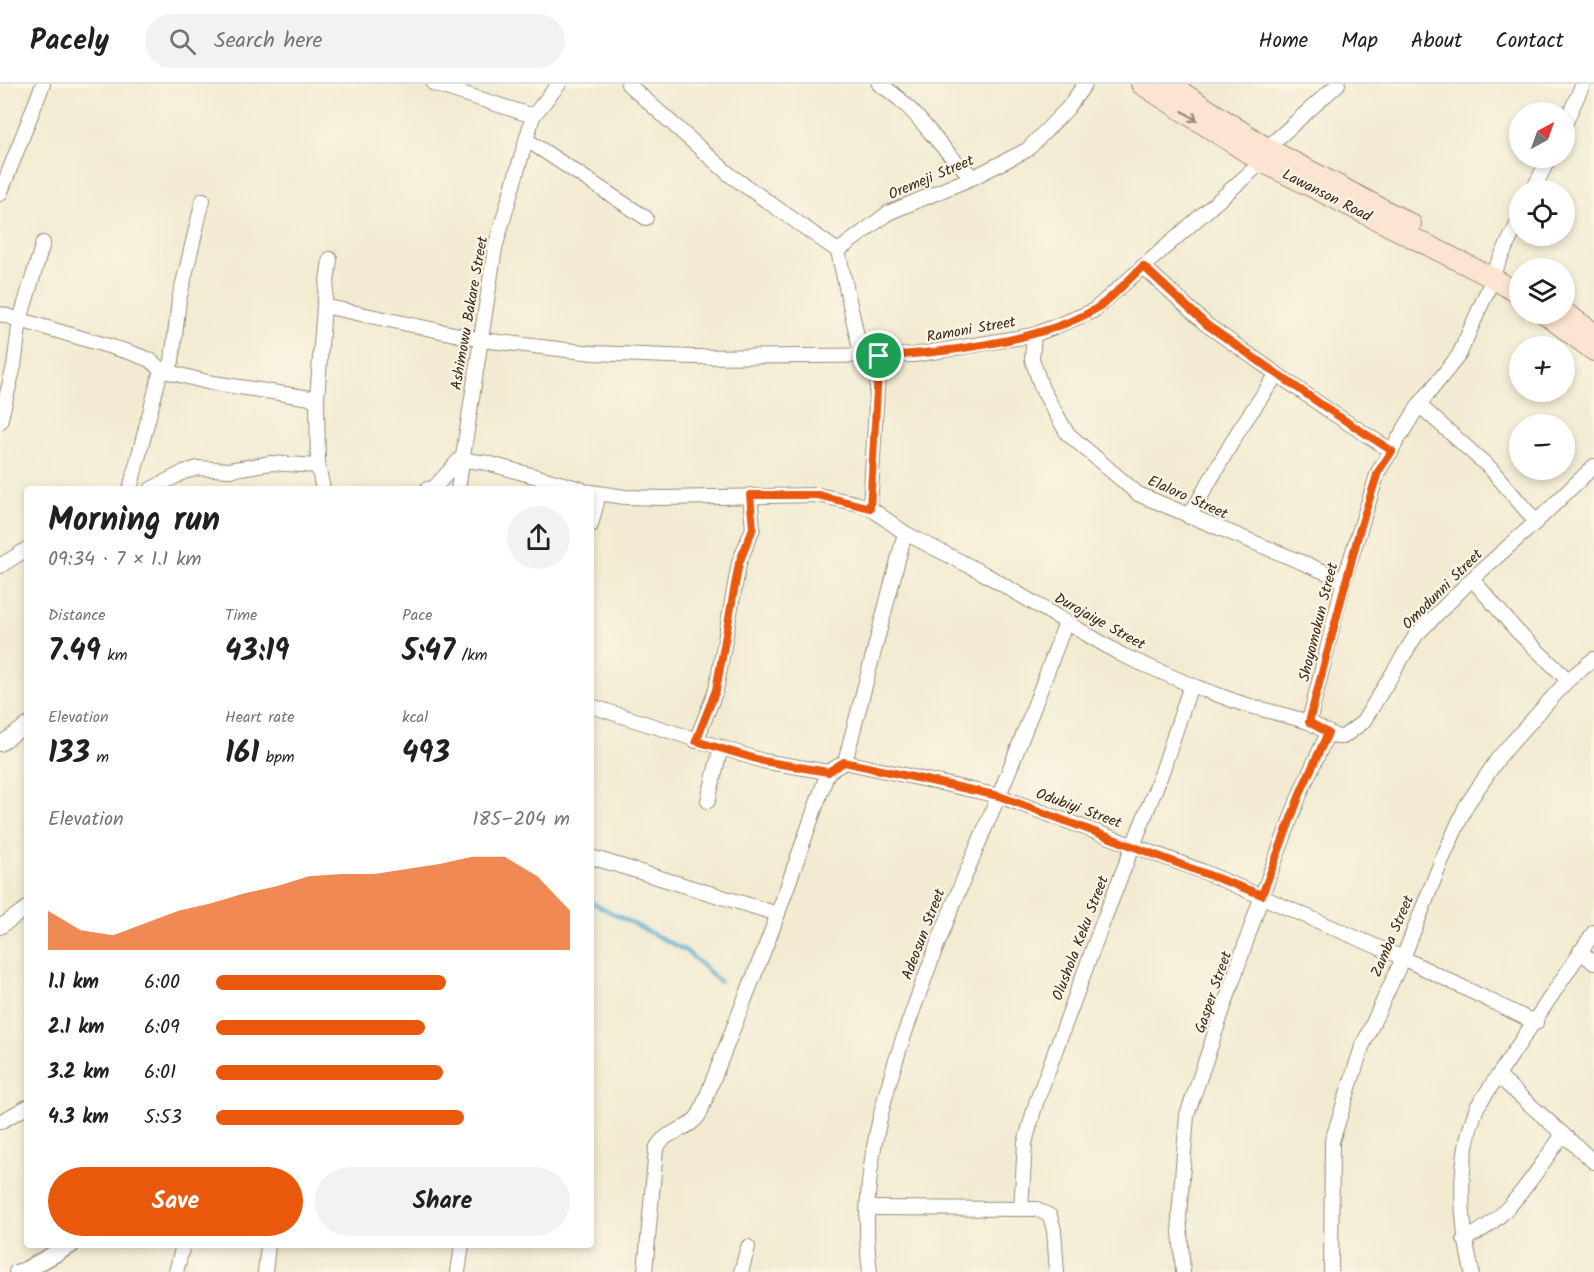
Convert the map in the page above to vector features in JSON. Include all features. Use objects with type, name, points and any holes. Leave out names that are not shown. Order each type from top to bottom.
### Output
[{"type":"main road","name":"Lawanson Road","points":[[1141,84],[1265,155],[1494,272],[1509,277]]},
{"type":"main road","name":"Lawanson Road","points":[[1169,84],[1265,155]]},
{"type":"main road","name":"Lawanson Road","points":[[1494,272],[1509,285]]},
{"type":"main road","points":[[1575,320],[1594,333]]},
{"type":"main road","points":[[1558,324],[1594,351]]},
{"type":"street","points":[[0,194],[43,84]]},
{"type":"street","points":[[434,84],[533,116]]},
{"type":"street","name":"Ashimowu Bakare Street","points":[[458,486],[460,459],[482,340],[495,248],[533,116],[559,84]]},
{"type":"street","points":[[628,84],[738,181],[838,251],[861,354]]},
{"type":"street","points":[[879,84],[930,129],[952,161],[974,177]]},
{"type":"street","name":"Oremeji Street","points":[[838,251],[888,213],[974,177],[1027,150],[1067,109],[1085,84]]},
{"type":"street","name":"Ramoni Street","points":[[324,306],[482,340],[642,356],[914,355],[1034,335],[1093,311],[1265,155],[1338,84]]},
{"type":"street","points":[[1575,102],[1583,84]]},
{"type":"street","points":[[527,140],[646,218]]},
{"type":"street","points":[[162,370],[169,368],[172,361],[179,300],[203,200]]},
{"type":"street","name":"Shoyomokun Street","points":[[1309,722],[1344,580],[1378,472],[1419,405],[1459,355],[1509,241]]},
{"type":"street","points":[[0,422],[14,366],[20,320],[43,243]]},
{"type":"street","points":[[322,486],[318,466],[317,399],[330,259]]},
{"type":"street","points":[[1143,266],[1207,325],[1392,451]]},
{"type":"street","points":[[0,314],[132,353],[150,360],[162,370],[207,382],[317,399]]},
{"type":"street","name":"Elaloro Street","points":[[1034,335],[1032,359],[1042,389],[1067,433],[1138,494],[1344,580]]},
{"type":"street","points":[[595,493],[663,498],[818,495],[870,508],[879,356]]},
{"type":"street","points":[[131,486],[162,370]]},
{"type":"street","points":[[1189,517],[1239,430],[1277,374]]},
{"type":"street","points":[[1419,405],[1491,469],[1536,522]]},
{"type":"street","points":[[436,486],[460,459],[487,463],[570,486]]},
{"type":"street","points":[[159,486],[198,468],[229,470],[271,463],[318,466]]},
{"type":"street","name":"Omodunni Street","points":[[1328,733],[1343,737],[1363,722],[1416,635],[1472,579],[1594,466]]},
{"type":"street","points":[[696,741],[716,690],[739,563],[753,528],[750,495]]},
{"type":"street","name":"Durojaiye Street","points":[[870,508],[905,533],[1122,655],[1191,685],[1240,703],[1309,722],[1328,733]]},
{"type":"street","points":[[645,1272],[656,1149],[662,1139],[697,1120],[777,914],[828,772],[844,762],[905,533]]},
{"type":"street","points":[[0,566],[24,551]]},
{"type":"street","points":[[1472,579],[1517,631],[1568,680]]},
{"type":"street","name":"Adeosun Street","points":[[870,1272],[867,1244],[877,1129],[891,1070],[953,899],[999,796],[1066,622]]},
{"type":"street","name":"Zamba Street","points":[[1331,1272],[1332,1141],[1362,1047],[1403,958],[1466,806],[1499,757],[1568,680],[1594,659]]},
{"type":"street","name":"Olushola Keku Street","points":[[1021,1209],[1025,1143],[1036,1103],[1104,919],[1135,846],[1191,685]]},
{"type":"street","points":[[594,706],[763,761],[828,772]]},
{"type":"street","points":[[0,744],[24,727]]},
{"type":"street","name":"Gasper Street","points":[[1183,1272],[1179,1217],[1187,1115],[1262,895],[1302,789],[1328,733]]},
{"type":"street","points":[[708,801],[721,747]]},
{"type":"street","name":"Odubiyi Street","points":[[844,762],[999,796],[1135,846],[1262,895],[1403,958],[1536,1023]]},
{"type":"street","points":[[594,858],[777,914]]},
{"type":"street","points":[[0,927],[24,910]]},
{"type":"street","points":[[1472,1272],[1464,1239],[1463,1160],[1477,1107],[1536,1023],[1594,932]]},
{"type":"street","points":[[1580,951],[1594,963]]},
{"type":"street","points":[[1499,1077],[1594,1162]]},
{"type":"street","points":[[0,1122],[24,1109]]},
{"type":"street","points":[[1464,1239],[1481,1233],[1503,1213],[1563,1136]]},
{"type":"street","points":[[869,1208],[1038,1209],[1050,1215],[1054,1230],[1057,1272]]},
{"type":"street","points":[[741,1272],[748,1247]]},
{"type":"street","points":[[24,1271],[66,1248]]},
{"type":"street","points":[[176,1272],[182,1248]]},
{"type":"street","points":[[265,1272],[268,1248]]},
{"type":"street","points":[[458,1272],[462,1248]]},
{"type":"waterway","points":[[594,904],[686,951],[720,982]]},
{"type":"route","points":[[1143,266],[1207,325],[1392,451],[1378,472],[1344,580],[1309,722],[1328,733],[1302,789],[1262,895],[999,796],[844,762],[828,772],[763,761],[696,741],[716,690],[739,563],[753,528],[750,495],[818,495],[870,508],[871,460],[879,356],[914,355],[1034,335],[1093,311],[1143,266]]}]
